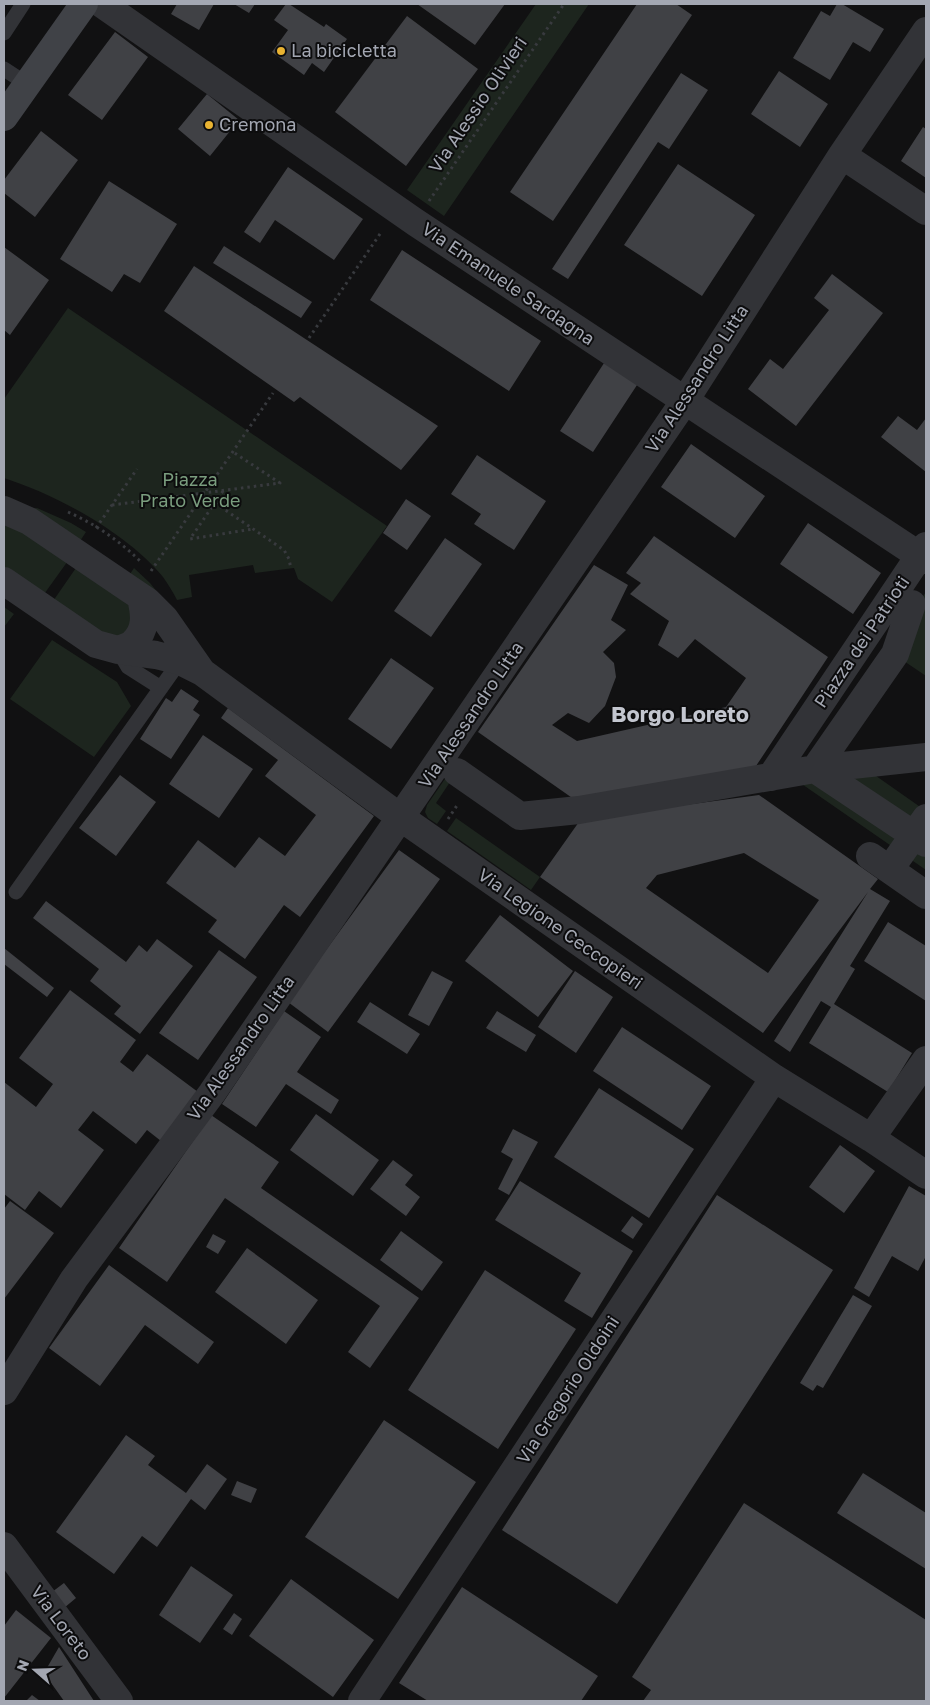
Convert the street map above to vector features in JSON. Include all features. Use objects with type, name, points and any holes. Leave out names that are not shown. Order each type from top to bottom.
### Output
[{"type":"street","points":[[4,117],[84,4]]},
{"type":"street","name":"Via Emanuele Sardagna","points":[[102,4],[406,216],[684,402],[924,554]]},
{"type":"street","name":"Via Alessandro Litta","points":[[4,1391],[79,1272],[212,1093],[684,402],[842,155],[926,31]]},
{"type":"street","points":[[842,155],[926,210]]},
{"type":"street","points":[[4,511],[29,520],[148,587],[191,667]]},
{"type":"street","name":"Piazza dei Patrioti","points":[[771,777],[800,734],[911,603],[924,554]]},
{"type":"street","points":[[4,581],[96,644],[118,650],[156,655],[191,667]]},
{"type":"street","points":[[118,650],[133,644],[142,630],[146,614],[148,587]]},
{"type":"street","points":[[815,769],[895,654],[911,603]]},
{"type":"street","name":"Via Legione Ceccopieri","points":[[191,667],[400,817],[774,1078],[872,1138],[926,1175]]},
{"type":"street","points":[[465,778],[520,816],[579,810],[815,769],[926,757]]},
{"type":"street","points":[[815,769],[922,832],[880,863],[926,895]]},
{"type":"street","points":[[872,1138],[926,1060]]},
{"type":"street","name":"Via Gregorio Oldoini","points":[[362,1701],[774,1078]]},
{"type":"street","name":"Via Loreto","points":[[4,1546],[119,1701]]},
{"type":"lane","points":[[4,33],[23,4]]},
{"type":"lane","points":[[4,69],[27,84]]},
{"type":"lane","points":[[118,650],[128,667],[161,688]]},
{"type":"lane","points":[[16,892],[161,688],[191,667]]},
{"type":"path","name":"Via Alessio Olivieri","points":[[309,338],[406,216],[564,4]]},
{"type":"path","points":[[148,587],[151,571],[273,393]]},
{"type":"path","points":[[112,505],[280,483],[233,452]]},
{"type":"path","points":[[224,491],[190,539],[253,529]]},
{"type":"path","points":[[215,503],[284,550],[289,558],[291,568]]},
{"type":"path","points":[[62,510],[85,520],[104,532],[151,571]]},
{"type":"path","points":[[433,840],[465,778]]},
{"type":"green space","points":[[536,4],[589,4],[444,216],[407,190]]},
{"type":"green space","name":"Piazza Prato Verde","points":[[68,308],[387,526],[332,602],[298,579],[294,568],[255,573],[253,565],[189,575],[192,597],[177,600],[163,577],[148,561],[111,531],[90,517],[46,494],[4,478],[4,399]]},
{"type":"green space","points":[[37,508],[86,532],[80,541],[32,509]]},
{"type":"green space","points":[[4,520],[70,558],[42,597],[4,570]]},
{"type":"green space","points":[[78,565],[137,612],[130,634],[110,640],[51,604]]},
{"type":"green space","points":[[134,568],[150,583],[166,603],[130,574]]},
{"type":"green space","points":[[926,592],[926,676],[895,655],[816,769],[859,764],[926,811],[926,870],[796,780]]},
{"type":"green space","points":[[4,607],[14,614],[4,627]]},
{"type":"green space","points":[[52,640],[117,682],[131,706],[94,757],[10,699]]},
{"type":"green space","points":[[447,776],[452,779],[436,803],[446,811],[437,824],[428,818],[425,812],[427,805]]},
{"type":"green space","points":[[456,818],[540,877],[531,890],[447,831]]},
{"type":"building","points":[[177,4],[214,4],[199,30],[171,14]]},
{"type":"building","points":[[234,4],[255,4],[249,13]]},
{"type":"building","points":[[286,4],[289,4],[324,27],[326,24],[347,39],[324,72],[312,63],[304,75],[272,52],[288,30],[274,20]]},
{"type":"building","points":[[417,4],[505,4],[475,45]]},
{"type":"building","points":[[637,4],[676,4],[692,15],[553,221],[510,192]]},
{"type":"building","points":[[837,4],[842,4],[884,29],[870,52],[853,42],[830,80],[793,58],[821,11],[830,16]]},
{"type":"building","points":[[407,16],[478,69],[406,166],[335,112]]},
{"type":"building","points":[[115,32],[148,57],[102,120],[68,95]]},
{"type":"building","points":[[779,71],[828,104],[800,147],[751,114]]},
{"type":"building","points":[[681,73],[708,90],[669,149],[658,142],[568,279],[552,269]]},
{"type":"building","name":"Cremona","points":[[207,94],[239,120],[210,156],[178,129]]},
{"type":"building","points":[[923,127],[926,129],[926,178],[901,161]]},
{"type":"building","points":[[41,131],[78,160],[35,217],[4,193],[4,180]]},
{"type":"building","points":[[678,164],[755,215],[702,296],[624,245]]},
{"type":"building","points":[[288,167],[363,219],[334,260],[275,220],[260,243],[244,232]]},
{"type":"building","points":[[109,181],[177,224],[140,283],[124,274],[112,292],[60,259]]},
{"type":"building","points":[[224,246],[312,302],[301,318],[213,263]]},
{"type":"building","points":[[4,247],[49,280],[10,335],[4,330]]},
{"type":"building","points":[[402,250],[541,341],[509,391],[370,300]]},
{"type":"building","points":[[194,266],[438,426],[401,470],[300,397],[294,402],[164,311]]},
{"type":"building","points":[[832,274],[883,313],[796,426],[748,389],[770,359],[783,369],[829,310],[814,298]]},
{"type":"building","points":[[606,360],[639,382],[593,452],[560,431]]},
{"type":"building","points":[[898,416],[917,430],[926,418],[926,472],[881,437]]},
{"type":"building","points":[[691,444],[765,496],[735,538],[661,487]]},
{"type":"building","points":[[477,455],[546,501],[514,550],[474,524],[481,514],[451,494]]},
{"type":"building","points":[[406,499],[431,516],[407,550],[383,533]]},
{"type":"building","points":[[808,523],[881,573],[853,614],[780,564]]},
{"type":"building","points":[[654,536],[828,657],[756,766],[578,802],[478,732],[594,565],[628,585],[611,620],[626,630],[603,652],[614,663],[616,677],[605,706],[589,723],[568,713],[552,725],[577,741],[726,707],[746,678],[695,639],[678,658],[658,645],[669,621],[630,594],[641,583],[626,573]]},
{"type":"building","points":[[445,538],[482,564],[431,637],[394,611]]},
{"type":"building","points":[[391,658],[434,688],[391,749],[348,719]]},
{"type":"building","points":[[181,689],[199,701],[193,710],[200,715],[171,759],[140,739],[166,698],[172,702]]},
{"type":"building","points":[[228,708],[374,816],[300,917],[284,905],[245,959],[208,932],[217,920],[166,883],[198,840],[235,868],[259,837],[285,856],[316,815],[265,776],[278,760],[221,718]]},
{"type":"building","points":[[203,735],[253,769],[219,818],[169,784]]},
{"type":"building","points":[[120,775],[156,802],[116,856],[79,828]]},
{"type":"building","points":[[759,795],[878,879],[870,889],[890,901],[850,966],[855,969],[834,1004],[912,1053],[888,1092],[809,1043],[831,1007],[821,1001],[790,1052],[774,1041],[868,892],[763,1033],[540,877],[581,819]],"holes":[[[744,853],[819,900],[768,973],[646,888],[657,875]]]},
{"type":"building","points":[[399,850],[440,879],[328,1032],[288,1002]]},
{"type":"building","points":[[46,901],[126,962],[139,945],[147,952],[157,939],[193,966],[140,1034],[114,1014],[121,1006],[90,981],[99,969],[33,918]]},
{"type":"building","points":[[500,915],[573,971],[538,1017],[465,961]]},
{"type":"building","points":[[888,922],[926,946],[926,1001],[864,961]]},
{"type":"building","points":[[4,948],[54,988],[47,997],[4,964]]},
{"type":"building","points":[[219,950],[257,977],[198,1060],[159,1033]]},
{"type":"building","points":[[432,971],[453,982],[429,1026],[408,1015]]},
{"type":"building","points":[[575,971],[613,997],[576,1053],[538,1027]]},
{"type":"building","points":[[70,990],[136,1040],[120,1062],[133,1072],[147,1054],[198,1092],[161,1141],[147,1130],[136,1144],[93,1111],[78,1130],[104,1150],[61,1208],[39,1191],[25,1210],[4,1194],[4,1082],[36,1107],[53,1084],[19,1058]]},
{"type":"building","points":[[370,1002],[420,1034],[407,1054],[357,1022]]},
{"type":"building","points":[[284,1011],[321,1037],[297,1072],[339,1100],[331,1114],[286,1084],[256,1127],[222,1104]]},
{"type":"building","points":[[497,1011],[536,1035],[526,1052],[486,1028]]},
{"type":"building","points":[[622,1027],[711,1086],[682,1130],[593,1071]]},
{"type":"building","points":[[599,1088],[694,1149],[649,1218],[554,1157]]},
{"type":"building","points":[[316,1114],[379,1160],[353,1196],[290,1150]]},
{"type":"building","points":[[211,1115],[279,1162],[261,1188],[419,1298],[370,1368],[348,1352],[380,1306],[225,1198],[167,1282],[119,1248]]},
{"type":"building","points":[[513,1129],[538,1142],[509,1195],[498,1189],[513,1159],[501,1152]]},
{"type":"building","points":[[840,1145],[875,1171],[844,1213],[809,1187]]},
{"type":"building","points":[[393,1160],[413,1175],[405,1185],[420,1197],[406,1216],[370,1189]]},
{"type":"building","points":[[520,1181],[633,1251],[592,1318],[564,1301],[581,1273],[495,1220]]},
{"type":"building","points":[[909,1186],[926,1196],[926,1256],[918,1271],[892,1256],[869,1297],[854,1288]]},
{"type":"building","points":[[717,1195],[833,1270],[617,1604],[502,1530]]},
{"type":"building","points":[[10,1201],[54,1233],[4,1299],[4,1209]]},
{"type":"building","points":[[632,1216],[643,1224],[633,1239],[621,1231]]},
{"type":"building","points":[[401,1231],[443,1262],[422,1291],[380,1260]]},
{"type":"building","points":[[213,1234],[226,1241],[218,1254],[206,1247]]},
{"type":"building","points":[[247,1248],[318,1300],[286,1344],[215,1292]]},
{"type":"building","points":[[109,1265],[214,1342],[198,1364],[145,1325],[100,1386],[49,1348]]},
{"type":"building","points":[[485,1270],[576,1329],[498,1449],[408,1390]]},
{"type":"building","points":[[853,1295],[872,1306],[823,1388],[817,1385],[813,1391],[800,1383]]},
{"type":"building","points":[[384,1420],[476,1482],[398,1599],[305,1537]]},
{"type":"building","points":[[126,1435],[155,1456],[148,1465],[186,1493],[207,1464],[227,1479],[205,1510],[191,1499],[157,1547],[142,1536],[114,1574],[56,1532]]},
{"type":"building","points":[[863,1473],[926,1513],[926,1569],[837,1513]]},
{"type":"building","points":[[237,1481],[257,1489],[251,1503],[231,1495]]},
{"type":"building","points":[[744,1503],[926,1620],[926,1701],[643,1701],[651,1690],[632,1677]]},
{"type":"building","points":[[191,1566],[233,1595],[200,1643],[159,1615]]},
{"type":"building","points":[[291,1579],[374,1640],[333,1697],[249,1636]]},
{"type":"building","points":[[64,1583],[76,1598],[64,1608],[52,1592]]},
{"type":"building","points":[[462,1587],[598,1676],[581,1701],[428,1701],[399,1683]]},
{"type":"building","points":[[16,1610],[51,1638],[4,1698],[4,1626]]},
{"type":"building","points":[[234,1613],[242,1619],[232,1635],[223,1629]]},
{"type":"building","points":[[59,1647],[94,1701],[64,1701],[44,1673]]},
{"type":"building","points":[[32,1695],[40,1701],[26,1701]]},
{"type":"place","name":"La bicicletta","points":[[281,51]]},
{"type":"place","name":"Cremona","points":[[209,125]]},
{"type":"district","name":"Borgo Loreto","points":[[680,714]]}]
